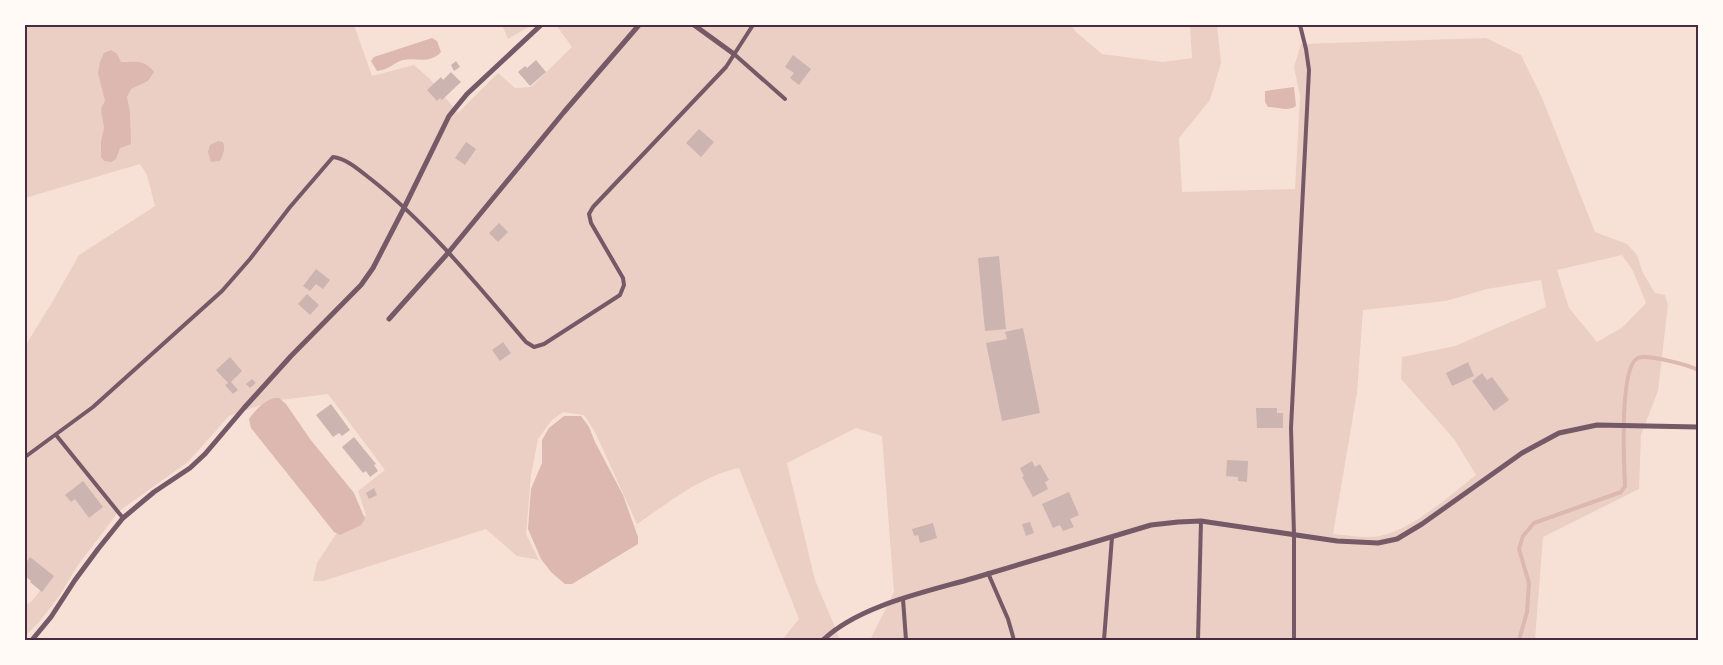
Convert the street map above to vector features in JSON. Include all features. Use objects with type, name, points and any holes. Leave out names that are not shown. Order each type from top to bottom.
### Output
[{"type":"street","points":[[32,640],[51,617],[98,549],[123,518],[154,492],[190,468],[291,356],[350,297],[373,268],[449,116],[467,94],[541,25]]},
{"type":"street","points":[[389,319],[448,253],[564,112],[639,25]]},
{"type":"street","points":[[694,25],[734,54]]},
{"type":"street","points":[[824,640],[842,625],[862,613],[903,599],[1150,526],[1201,521],[1337,541],[1378,543],[1397,539],[1422,524],[1522,453],[1559,433],[1597,425],[1698,427]]},
{"type":"lane","points":[[25,457],[93,408],[222,290],[333,157],[340,158],[354,166],[404,208],[472,278],[526,342],[534,347],[544,344],[620,295],[624,285],[622,278],[591,223],[589,214],[593,207],[726,67],[753,25]]},
{"type":"lane","points":[[1294,640],[1291,428],[1309,70],[1300,25]]},
{"type":"lane","points":[[734,54],[785,99]]},
{"type":"lane","points":[[56,435],[123,518]]},
{"type":"lane","points":[[1198,640],[1201,521]]},
{"type":"lane","points":[[1104,640],[1112,537]]},
{"type":"lane","points":[[988,574],[1008,619],[1014,640]]},
{"type":"lane","points":[[903,599],[906,640]]},
{"type":"shaded area","points":[[25,25],[354,25],[372,76],[414,65],[430,79],[458,113],[498,73],[515,88],[531,87],[572,47],[556,25],[1071,25],[1076,32],[1102,54],[1163,62],[1192,58],[1190,25],[1217,25],[1221,63],[1210,100],[1179,138],[1182,192],[1295,189],[1300,96],[1294,67],[1301,44],[1486,38],[1521,55],[1543,100],[1595,232],[1627,244],[1637,255],[1643,273],[1655,293],[1665,295],[1668,305],[1658,391],[1641,435],[1639,489],[1543,537],[1535,640],[870,640],[894,592],[882,436],[856,428],[787,463],[815,580],[840,639],[782,640],[799,619],[739,468],[711,477],[698,484],[637,524],[595,432],[584,415],[563,412],[551,421],[538,439],[531,475],[526,534],[539,560],[517,556],[486,529],[323,581],[313,581],[317,563],[336,534],[366,515],[358,491],[385,470],[328,394],[273,401],[229,416],[188,462],[119,511],[78,565],[60,595],[40,621],[25,636],[25,605],[31,602],[47,582],[25,560],[25,346],[79,255],[155,206],[147,175],[140,164],[25,198]],"holes":[[[1622,255],[1633,271],[1646,303],[1623,327],[1597,342],[1569,308],[1557,270]],[[1541,280],[1546,307],[1455,346],[1402,357],[1401,379],[1454,439],[1476,475],[1417,520],[1391,533],[1368,537],[1333,534],[1357,393],[1363,310],[1446,301],[1487,289]]]},
{"type":"shaded area","points":[[502,25],[534,25],[508,39]]},
{"type":"shaded area","points":[[432,38],[437,41],[441,52],[432,58],[403,60],[377,71],[371,61],[374,57]]},
{"type":"shaded area","points":[[111,50],[117,54],[121,62],[143,63],[154,72],[148,81],[131,89],[127,97],[130,112],[131,144],[120,148],[116,159],[111,162],[104,161],[101,157],[101,141],[104,128],[101,109],[105,101],[98,73],[104,53]]},
{"type":"shaded area","points":[[1294,87],[1296,106],[1286,109],[1268,107],[1265,102],[1265,91]]},
{"type":"shaded area","points":[[218,141],[223,142],[223,154],[220,161],[211,162],[208,152],[210,145]]},
{"type":"shaded area","points":[[279,398],[286,404],[310,439],[354,493],[365,519],[361,525],[340,535],[334,532],[251,428],[249,419],[251,416],[264,403]]},
{"type":"shaded area","points":[[564,416],[581,416],[589,427],[623,495],[638,537],[638,544],[572,584],[565,584],[551,572],[541,559],[528,529],[531,489],[542,463],[542,440],[549,428]]},
{"type":"building","points":[[793,55],[811,69],[799,85],[790,78],[794,73],[785,67]]},
{"type":"building","points":[[536,60],[546,72],[530,86],[518,72],[525,66],[527,68]]},
{"type":"building","points":[[456,61],[460,67],[454,71],[451,65]]},
{"type":"building","points":[[451,72],[461,82],[442,100],[440,98],[437,101],[427,90],[441,77],[443,80]]},
{"type":"building","points":[[699,129],[714,142],[701,157],[686,143]]},
{"type":"building","points":[[466,142],[476,149],[465,165],[455,158]]},
{"type":"building","points":[[499,223],[508,232],[498,242],[489,233]]},
{"type":"building","points":[[999,256],[1006,329],[985,331],[978,258]]},
{"type":"building","points":[[316,269],[330,280],[323,289],[316,284],[310,291],[303,286]]},
{"type":"building","points":[[307,294],[319,305],[310,315],[298,304]]},
{"type":"building","points":[[1023,328],[1040,413],[1002,421],[986,343],[1007,339],[1005,332]]},
{"type":"building","points":[[503,342],[511,353],[500,361],[492,350]]},
{"type":"building","points":[[230,357],[242,371],[231,382],[238,390],[233,394],[225,385],[228,383],[216,370]]},
{"type":"building","points":[[1468,362],[1474,376],[1452,386],[1446,373]]},
{"type":"building","points":[[1482,373],[1487,380],[1492,377],[1509,400],[1494,411],[1472,381]]},
{"type":"building","points":[[252,379],[256,383],[250,388],[246,384]]},
{"type":"building","points":[[331,404],[350,430],[342,436],[339,433],[333,437],[316,415]]},
{"type":"building","points":[[1256,408],[1277,408],[1277,413],[1283,413],[1283,428],[1257,428]]},
{"type":"building","points":[[354,437],[376,464],[374,465],[378,471],[370,477],[366,471],[363,473],[342,447]]},
{"type":"building","points":[[1227,460],[1248,461],[1247,482],[1238,481],[1238,477],[1226,476]]},
{"type":"building","points":[[1032,461],[1035,467],[1040,464],[1049,480],[1045,482],[1048,489],[1033,497],[1022,477],[1024,476],[1020,468]]},
{"type":"building","points":[[83,481],[103,507],[89,518],[75,499],[71,502],[65,495]]},
{"type":"building","points":[[374,488],[377,495],[369,499],[366,493]]},
{"type":"building","points":[[1069,492],[1079,515],[1070,519],[1074,527],[1063,531],[1060,525],[1053,528],[1042,504]]},
{"type":"building","points":[[1030,522],[1034,533],[1026,536],[1022,524]]},
{"type":"building","points":[[933,523],[937,538],[920,543],[918,535],[914,536],[912,529]]},
{"type":"building","points":[[30,557],[54,576],[42,592],[25,576],[25,564]]},
{"type":"waterway","points":[[1519,640],[1527,612],[1529,583],[1519,549],[1523,536],[1534,523],[1621,492],[1625,486],[1625,396],[1632,365],[1638,358],[1650,357],[1698,370]]}]
